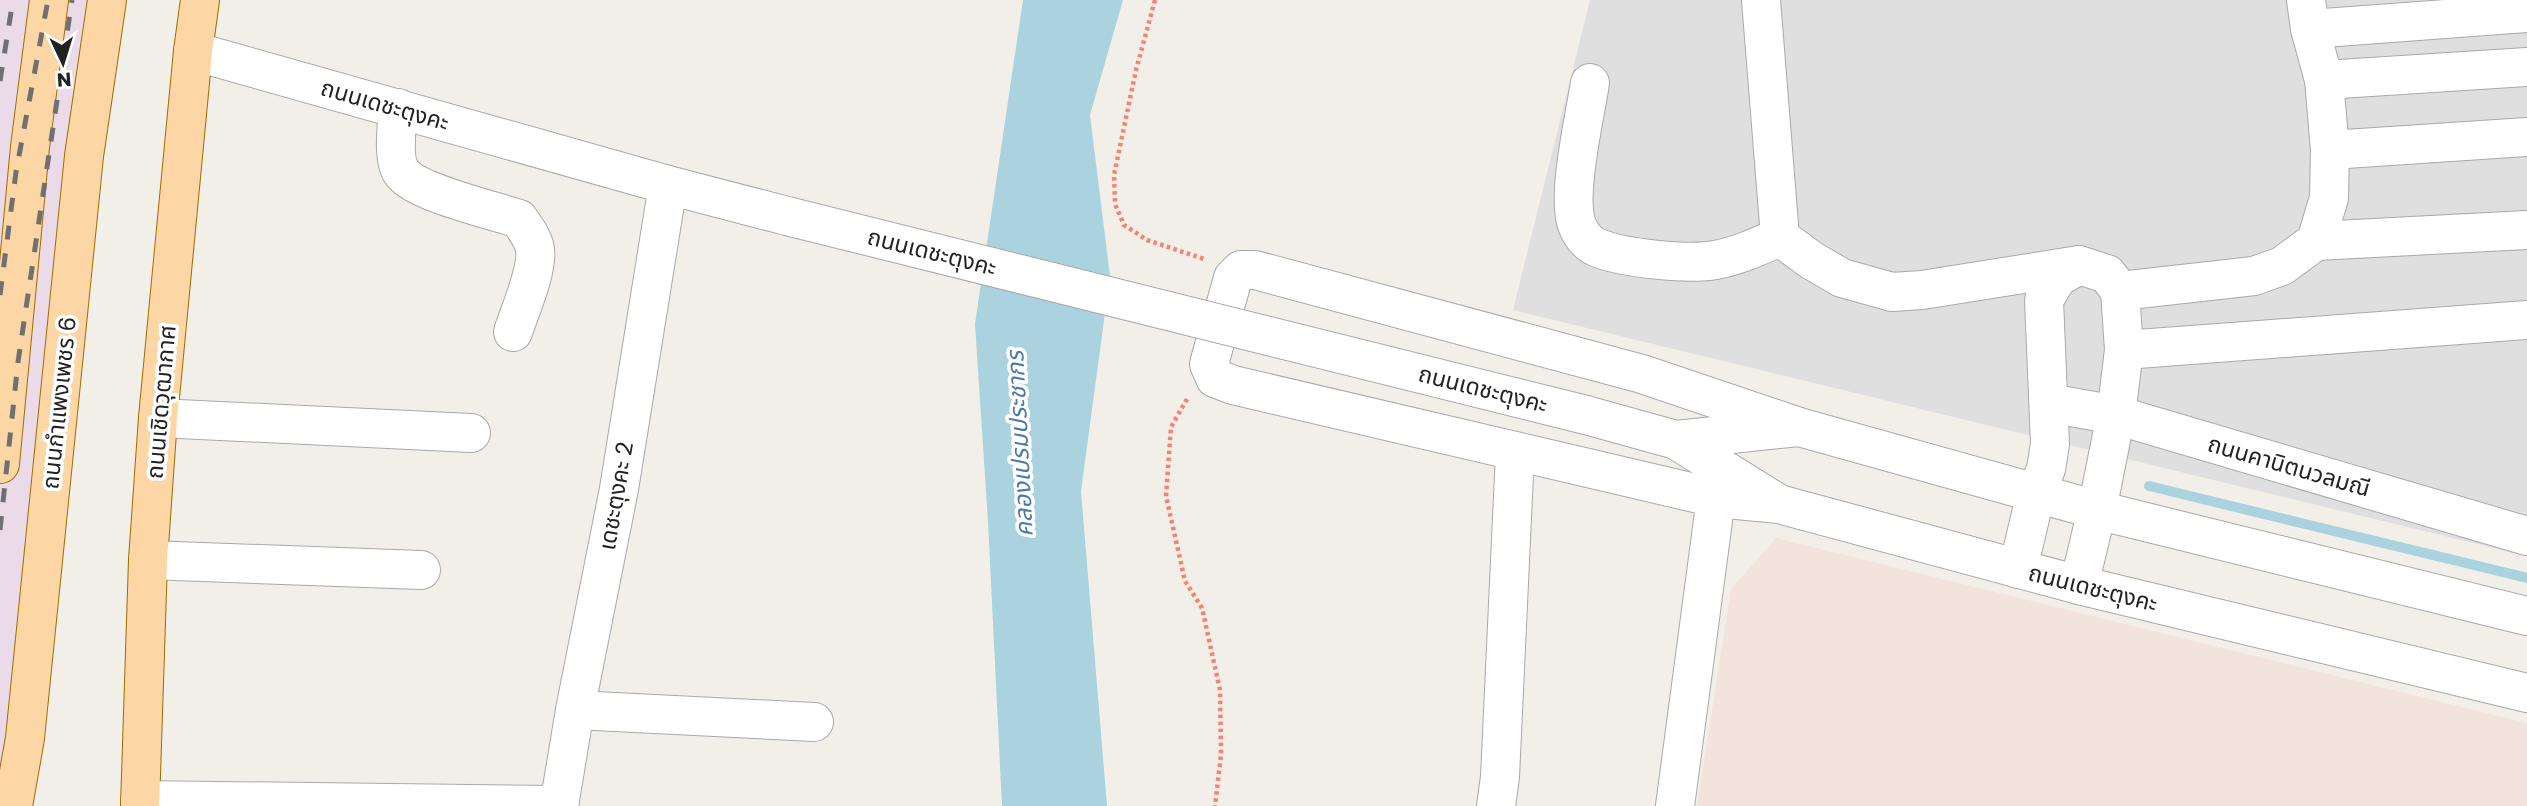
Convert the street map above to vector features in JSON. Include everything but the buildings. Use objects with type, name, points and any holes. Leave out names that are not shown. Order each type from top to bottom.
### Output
[{"type":"main road","points":[[0,464],[30,147],[49,0]]},
{"type":"main road","name":"ถนนกำแพงเพชร 6","points":[[13,806],[24,738],[84,156],[107,0]]},
{"type":"main road","name":"ถนนเชิดวุฒากาศ","points":[[140,803],[148,560],[158,418],[200,0]]},
{"type":"street","points":[[1761,0],[1780,237],[1842,278],[1892,292],[1922,290],[2079,265],[2107,274],[2120,291],[2124,350],[2106,465],[2079,585]]},
{"type":"street","points":[[2316,241],[2329,198],[2330,150],[2325,80],[2308,14],[2527,13]]},
{"type":"street","name":"ถนนเดชะตุงคะ","points":[[193,51],[786,216],[1586,415],[1676,440],[1779,504],[2079,585],[2527,692]]},
{"type":"street","points":[[2325,80],[2527,66]]},
{"type":"street","points":[[1590,83],[1572,201],[1577,224],[1585,239],[1598,248],[1683,262],[1714,261],[1780,237]]},
{"type":"street","points":[[398,108],[396,140],[401,171],[416,185],[519,219],[530,237],[535,250],[534,266],[513,332]]},
{"type":"street","points":[[2330,150],[2527,137]]},
{"type":"street","name":"เดชะตุงคะ 2","points":[[559,806],[575,710],[619,489],[668,185]]},
{"type":"street","points":[[2120,291],[2254,276],[2282,266],[2316,241],[2527,230]]},
{"type":"street","points":[[2018,569],[2044,469],[2049,403],[2044,300],[2057,278],[2079,265]]},
{"type":"street","points":[[1779,504],[1716,498],[1233,385],[1215,378],[1209,364],[1233,278],[1241,270],[1255,270],[1642,374],[1798,427]]},
{"type":"street","points":[[2124,350],[2527,320]]},
{"type":"street","name":"ถนนคานิตนวลมณี","points":[[2049,403],[2106,465],[2527,537]]},
{"type":"street","points":[[158,418],[471,433]]},
{"type":"street","name":"ถนนเดชะตุงคะ","points":[[1676,440],[1798,427],[2044,469],[2106,465],[2527,616]]},
{"type":"street","points":[[1496,806],[1500,777],[1515,453]]},
{"type":"street","points":[[1675,806],[1716,498]]},
{"type":"street","points":[[148,560],[421,570]]},
{"type":"street","points":[[575,710],[814,722]]},
{"type":"street","points":[[140,803],[559,806]]},
{"type":"path","points":[[1155,0],[1136,70],[1114,175],[1115,204],[1124,225],[1147,240],[1241,270]]},
{"type":"path","points":[[1215,378],[1192,392],[1171,427],[1166,496],[1185,581],[1202,608],[1220,690],[1221,755],[1215,806]]},
{"type":"shaded area","points":[[0,0],[126,0],[14,653],[4,806],[0,806]]},
{"type":"shaded area","points":[[1590,0],[2527,0],[2527,556],[1513,310]]},
{"type":"shaded area","points":[[1776,538],[2527,723],[2527,806],[1697,806],[1731,589]]},
{"type":"water","name":"คลองเปรมประชากร","points":[[1023,0],[1123,0],[1090,115],[1110,276],[1081,491],[1107,806],[1002,806],[975,324]]},
{"type":"waterway","points":[[2149,486],[2527,578]]},
{"type":"railway","points":[[0,81],[13,0]]},
{"type":"railway","points":[[0,295],[16,172],[48,0]]},
{"type":"railway","points":[[0,530],[18,362],[72,0]]}]
